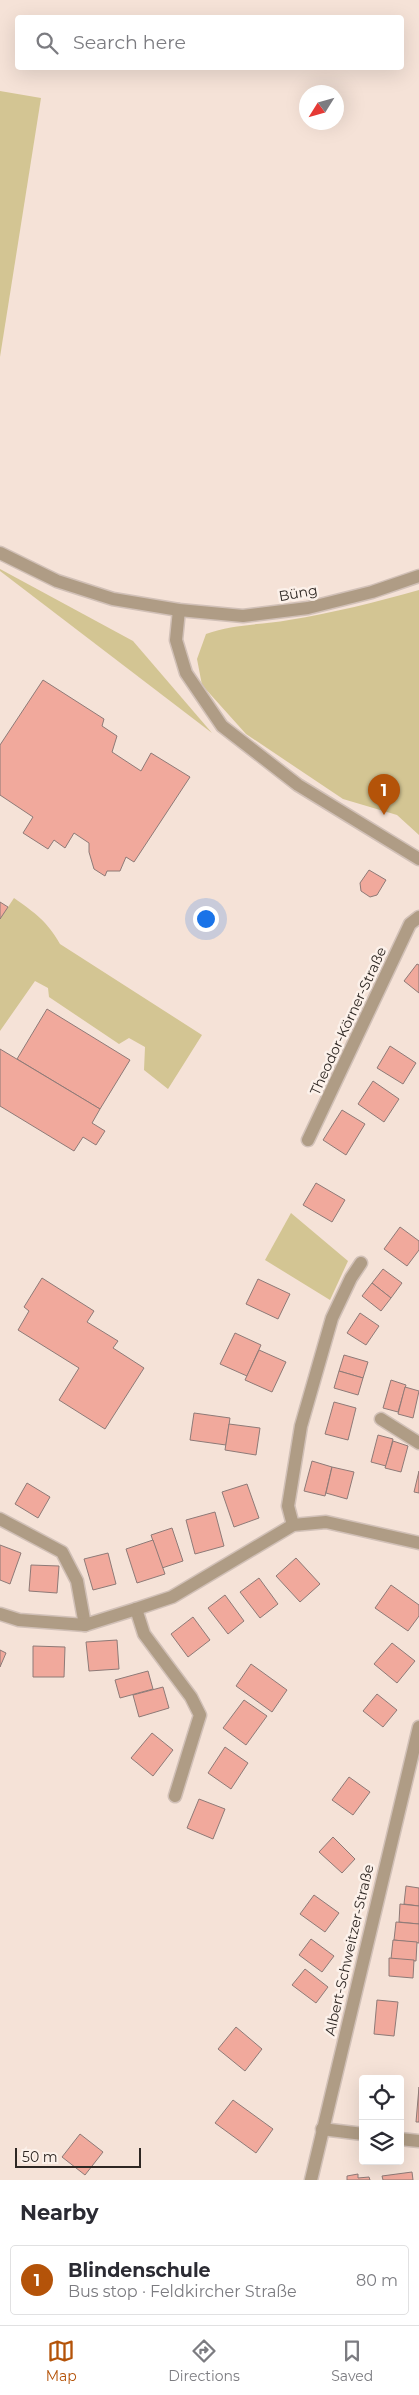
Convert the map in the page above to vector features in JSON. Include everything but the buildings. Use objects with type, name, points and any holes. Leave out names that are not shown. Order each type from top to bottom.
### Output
[{"type":"street","name":"Büng","points":[[0,553],[57,581],[113,599],[179,610],[243,616],[308,608],[372,592],[419,576]]},
{"type":"street","points":[[179,610],[176,640],[186,673],[222,726],[298,785],[419,859]]},
{"type":"street","name":"Theodor-Körner-Straße","points":[[308,1140],[410,924],[419,916]]},
{"type":"street","points":[[293,1525],[288,1506],[301,1426],[332,1318],[351,1278],[361,1263]]},
{"type":"street","points":[[381,1419],[419,1443]]},
{"type":"street","points":[[0,1519],[62,1552],[77,1581],[85,1624]]},
{"type":"street","points":[[0,1614],[19,1620],[85,1624],[136,1609],[172,1597],[293,1525],[326,1522],[419,1543]]},
{"type":"street","points":[[136,1609],[144,1634],[191,1696],[200,1715],[175,1796]]},
{"type":"street","name":"Albert-Schweitzer-Straße","points":[[311,2180],[419,1727]]},
{"type":"street","points":[[322,2130],[359,2134]]},
{"type":"street","points":[[404,2139],[419,2141]]},
{"type":"shaded area","points":[[0,91],[41,98],[0,357]]},
{"type":"shaded area","points":[[0,569],[133,641],[212,733],[0,571]]},
{"type":"shaded area","points":[[419,590],[419,835],[397,815],[343,799],[246,734],[202,685],[197,659],[206,634],[237,626],[279,622],[322,614]]},
{"type":"shaded area","points":[[14,898],[40,918],[60,944],[202,1035],[168,1089],[144,1070],[145,1047],[129,1038],[119,1044],[49,997],[48,988],[35,981],[0,1031],[0,919]]},
{"type":"shaded area","points":[[291,1213],[348,1261],[330,1300],[265,1260]]},
{"type":"place","name":"Blindenschule","points":[[384,815]]}]
